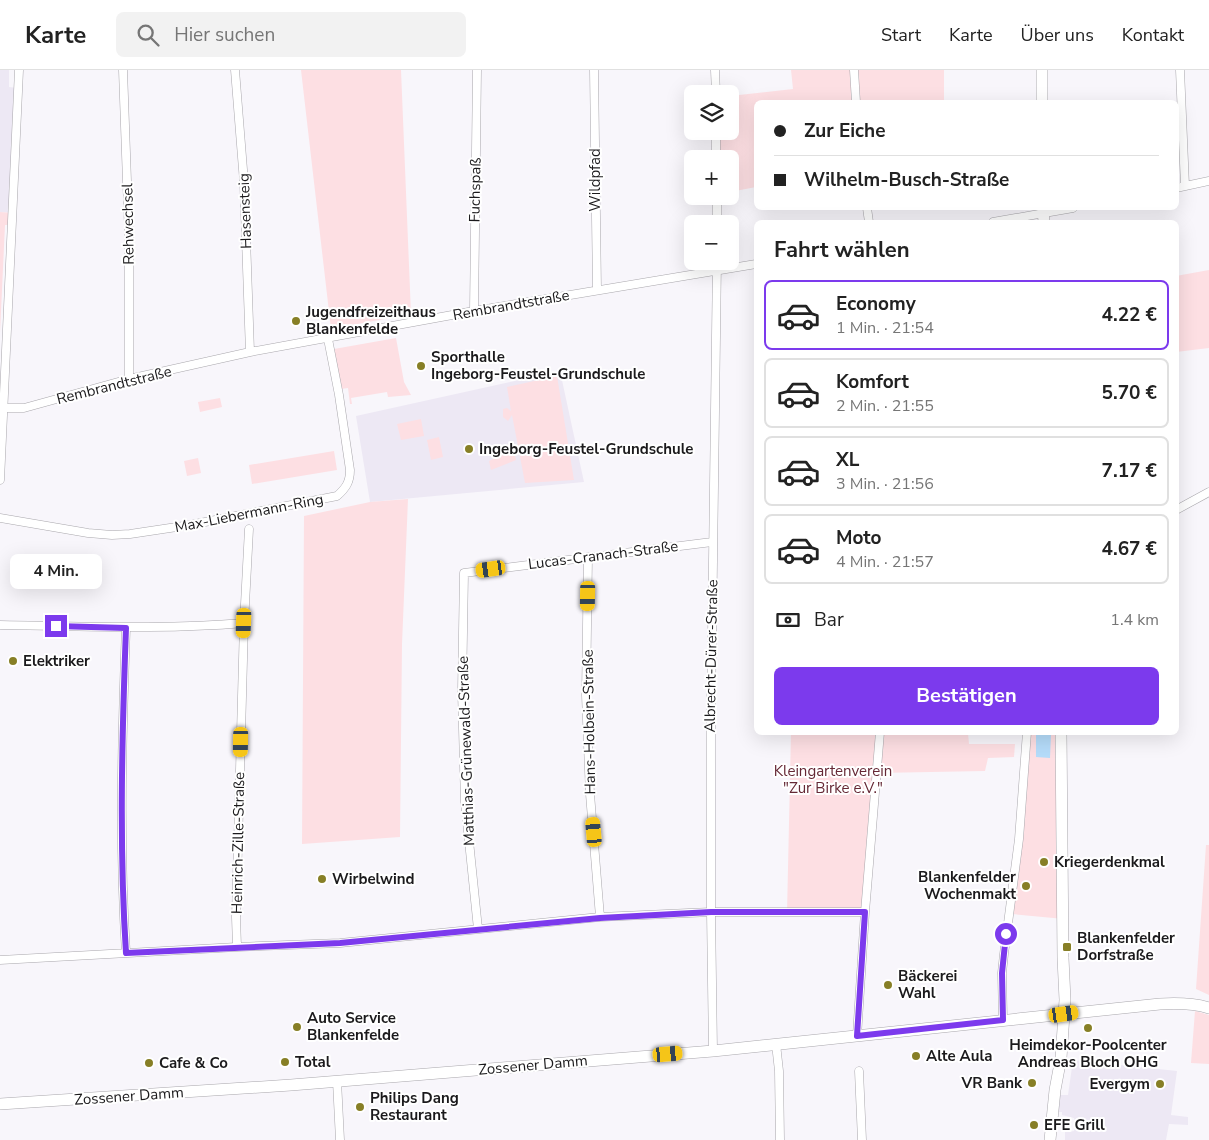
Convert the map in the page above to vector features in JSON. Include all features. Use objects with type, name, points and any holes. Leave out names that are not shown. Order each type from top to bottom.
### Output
[{"type":"main road","points":[[1042,70],[1042,100]]},
{"type":"main road","points":[[1050,1140],[1061,1058],[1064,1014],[1061,735]]},
{"type":"main road","name":"Zossener Damm","points":[[0,1104],[337,1081],[713,1051],[1179,1002],[1209,1008]]},
{"type":"street","points":[[0,480],[19,70]]},
{"type":"street","name":"Rehwechsel","points":[[123,70],[129,237],[129,378]]},
{"type":"street","name":"Hasensteig","points":[[235,70],[244,182],[250,352]]},
{"type":"street","name":"Fuchspaß","points":[[474,311],[477,70]]},
{"type":"street","name":"Wildpfad","points":[[594,70],[597,290]]},
{"type":"street","points":[[715,70],[716,85]]},
{"type":"street","points":[[854,70],[856,100]]},
{"type":"street","points":[[1180,70],[1185,186]]},
{"type":"street","points":[[1179,187],[1209,181]]},
{"type":"street","points":[[1006,220],[1063,210]]},
{"type":"street","name":"Rembrandtstraße","points":[[739,267],[754,264]]},
{"type":"street","name":"Rembrandtstraße","points":[[3,408],[24,408],[129,378],[250,352],[474,311],[718,270]]},
{"type":"street","name":"Albrecht-Dürer-Straße","points":[[713,1051],[711,912],[712,542],[718,270]]},
{"type":"street","name":"Max-Liebermann-Ring","points":[[0,518],[88,533],[130,534],[190,525],[337,496],[347,485],[350,479],[350,470],[339,395],[328,339]]},
{"type":"street","points":[[1179,508],[1209,492]]},
{"type":"street","name":"Heinrich-Zille-Straße","points":[[237,947],[236,917],[244,623],[249,529]]},
{"type":"street","name":"Lucas-Cranach-Straße","points":[[464,573],[712,542]]},
{"type":"street","name":"Hans-Holbein-Straße","points":[[588,557],[586,695],[590,794],[600,918]]},
{"type":"street","name":"Matthias-Grünewald-Straße","points":[[464,573],[462,691],[465,802],[478,929]]},
{"type":"street","points":[[0,625],[126,628],[186,627],[244,623]]},
{"type":"street","points":[[126,628],[122,777],[122,889],[126,953]]},
{"type":"street","points":[[857,1036],[880,735]]},
{"type":"street","points":[[1003,1020],[1002,973],[1019,839],[1028,735]]},
{"type":"street","points":[[0,960],[340,943],[600,918],[711,912],[865,912]]},
{"type":"street","points":[[776,1044],[779,1071],[780,1140]]},
{"type":"street","points":[[859,1071],[862,1140]]},
{"type":"street","points":[[337,1081],[340,1140]]},
{"type":"shaded area","points":[[0,70],[9,70],[9,87],[18,88],[13,213],[0,212]]},
{"type":"shaded area","name":"Ingeborg-Feustel-Grundschule","points":[[560,371],[584,482],[370,502],[356,416]]},
{"type":"shaded area","points":[[1073,1060],[1177,1071],[1171,1115],[1188,1117],[1188,1125],[1169,1124],[1166,1140],[1065,1140],[1065,1131],[1074,1131],[1076,1124],[1074,1118],[1058,1112],[1059,1095],[1068,1095]]},
{"type":"green space","points":[[301,70],[401,70],[411,314],[331,329]]},
{"type":"green space","points":[[791,70],[944,70],[944,100],[754,100],[754,187],[739,190],[739,150],[720,150],[719,140],[739,140],[739,95],[793,89]]},
{"type":"green space","points":[[0,212],[13,213],[12,225],[5,225],[0,333]]},
{"type":"green space","points":[[1209,270],[1209,348],[1179,352],[1179,275]]},
{"type":"green space","points":[[396,338],[404,382],[411,395],[388,397],[387,392],[351,398],[352,404],[350,404],[348,388],[341,389],[334,349]]},
{"type":"green space","points":[[557,376],[574,480],[525,483],[512,415],[508,421],[503,417],[503,409],[507,408],[511,411],[507,387]]},
{"type":"green space","points":[[220,398],[222,407],[200,412],[198,402]]},
{"type":"green space","points":[[421,419],[424,436],[401,440],[397,424]]},
{"type":"green space","points":[[439,437],[443,457],[431,460],[427,440]]},
{"type":"green space","points":[[511,444],[516,460],[491,470],[489,461],[501,455],[500,446]]},
{"type":"green space","points":[[334,451],[337,470],[252,484],[249,465]]},
{"type":"green space","points":[[198,458],[201,473],[187,476],[184,461]]},
{"type":"green space","points":[[408,499],[402,644],[400,837],[302,844],[304,516],[370,502]]},
{"type":"green space","name":"Kleingartenverein \"Zur Birke e.V.\"","points":[[791,735],[968,735],[969,744],[1015,744],[1014,757],[988,758],[985,771],[877,773],[865,912],[787,913]]},
{"type":"green space","points":[[1027,735],[1061,735],[1064,919],[1012,914]]},
{"type":"green space","points":[[1206,845],[1209,845],[1209,995],[1196,989]]},
{"type":"green space","points":[[1195,1011],[1209,1015],[1209,1064],[1191,1063]]},
{"type":"water","points":[[1036,735],[1051,735],[1050,758],[1036,757]]},
{"type":"place","name":"Jugendfreizeithaus Blankenfelde","points":[[296,321]]},
{"type":"place","name":"Sporthalle Ingeborg-Feustel-Grundschule","points":[[421,366]]},
{"type":"place","name":"Ingeborg-Feustel-Grundschule","points":[[469,449]]},
{"type":"place","name":"Elektriker","points":[[13,661]]},
{"type":"place","name":"Kriegerdenkmal","points":[[1044,862]]},
{"type":"place","name":"Wirbelwind","points":[[322,879]]},
{"type":"place","name":"Blankenfelder Wochenmakt","points":[[1026,886]]},
{"type":"place","name":"Blankenfelder Dorfstraße","points":[[1067,947]]},
{"type":"place","name":"Bäckerei Wahl","points":[[888,985]]},
{"type":"place","name":"Auto Service Blankenfelde","points":[[297,1027]]},
{"type":"place","name":"Heimdekor-Poolcenter Andreas Bloch OHG","points":[[1088,1028]]},
{"type":"place","name":"Alte Aula","points":[[916,1056]]},
{"type":"place","name":"Total","points":[[285,1062]]},
{"type":"place","name":"Cafe & Co","points":[[149,1063]]},
{"type":"place","name":"VR Bank","points":[[1032,1083]]},
{"type":"place","name":"Evergym","points":[[1160,1084]]},
{"type":"place","name":"Philips Dang Restaurant","points":[[360,1107]]},
{"type":"place","name":"EFE Grill","points":[[1034,1125]]},
{"type":"route","points":[[56,626],[126,628],[122,777],[122,889],[126,953],[340,943],[600,918],[711,912],[865,912],[857,1036],[1003,1020],[1002,973],[1006,934]]}]
